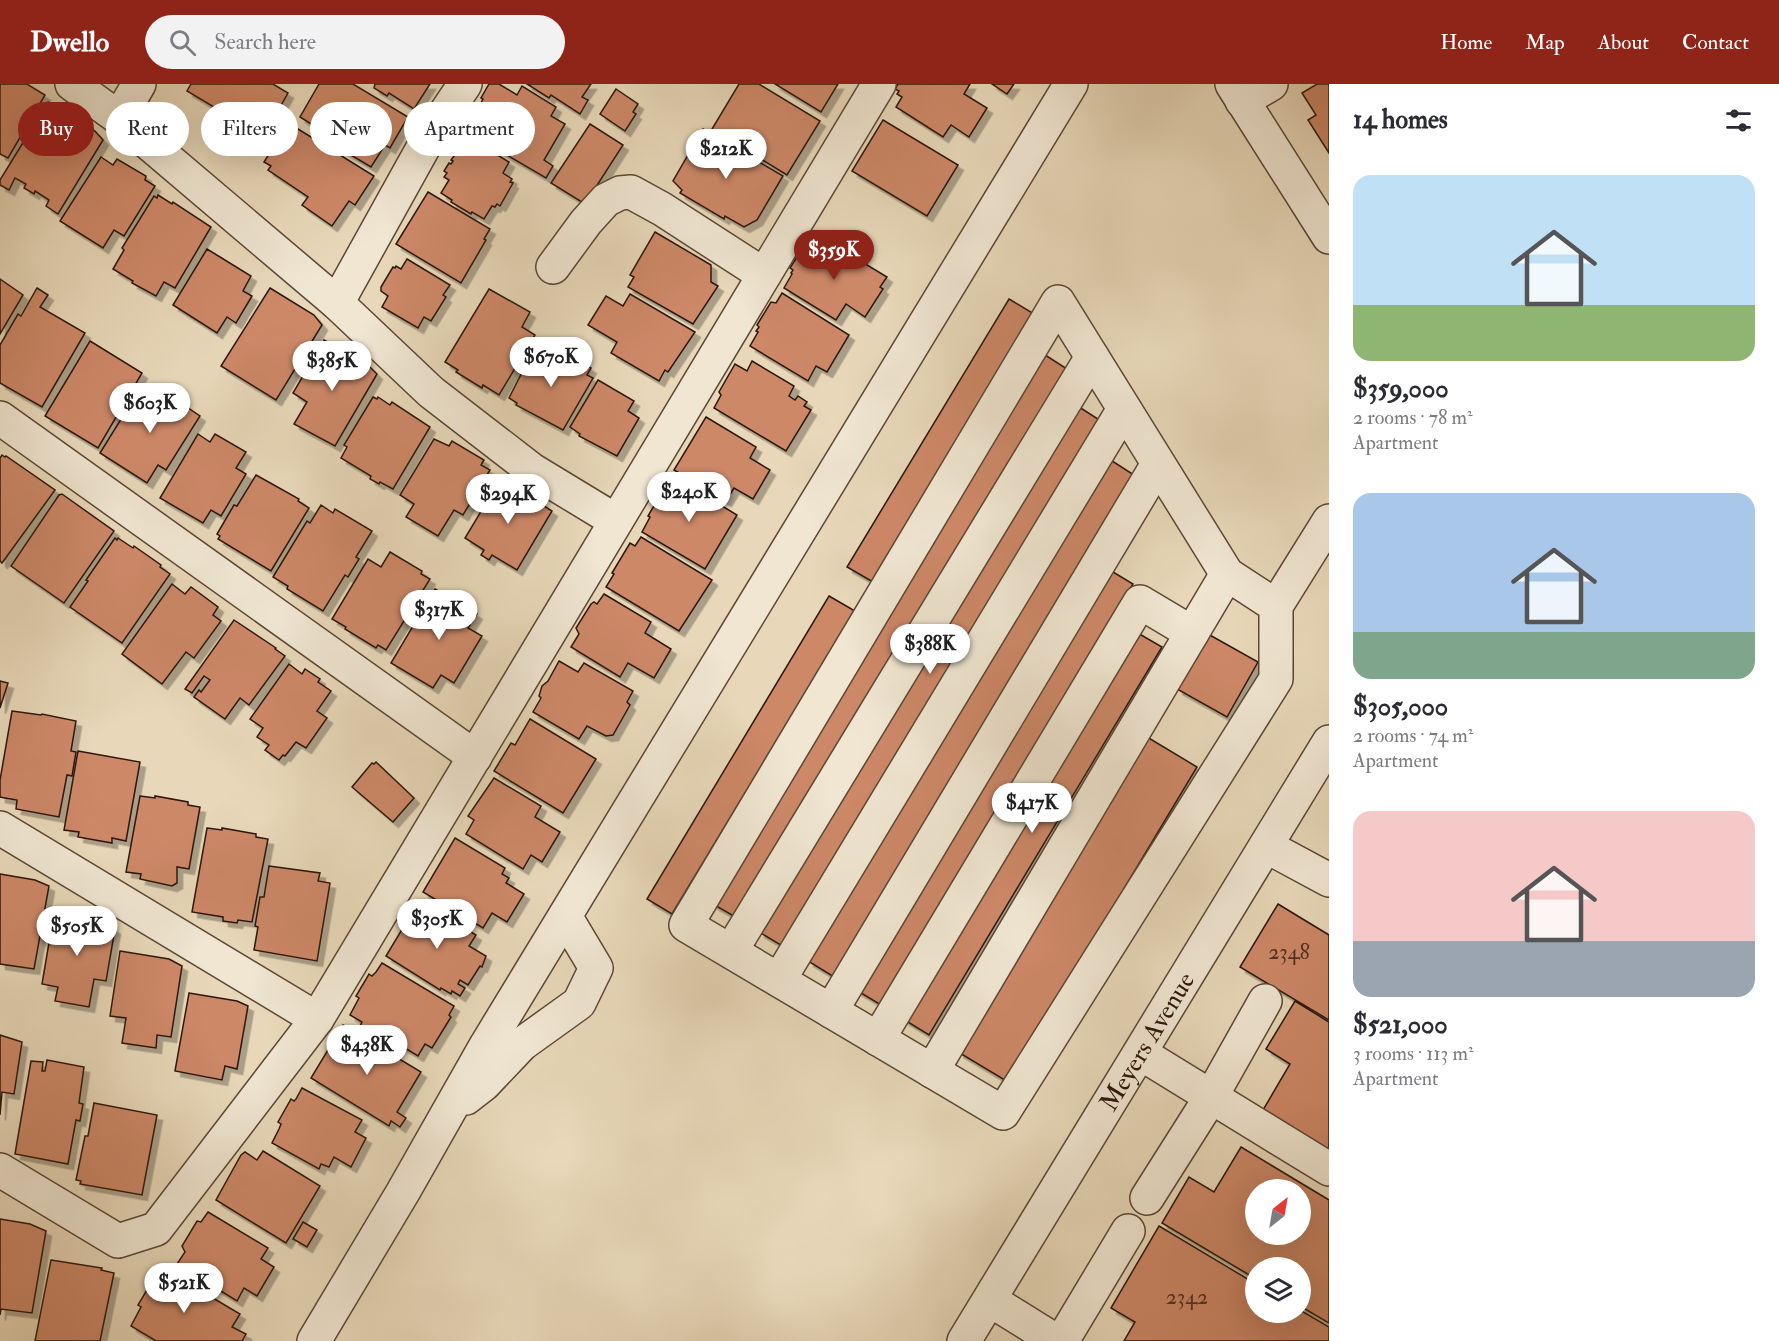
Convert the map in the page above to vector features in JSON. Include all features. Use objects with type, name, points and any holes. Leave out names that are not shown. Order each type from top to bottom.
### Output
[{"type":"street","points":[[72,84],[106,109]]},
{"type":"street","points":[[128,102],[139,84]]},
{"type":"street","points":[[337,303],[428,139],[465,84]]},
{"type":"street","points":[[0,1170],[118,1241],[156,1229],[317,1019],[879,84]]},
{"type":"street","points":[[314,1341],[517,994],[1071,84]]},
{"type":"street","points":[[1271,84],[1237,92],[1329,237]]},
{"type":"street","points":[[164,156],[337,303],[431,392],[532,470],[616,521]]},
{"type":"street","points":[[553,267],[585,222],[606,200],[620,193],[631,192],[662,209],[764,275]]},
{"type":"street","points":[[1276,606],[1227,574],[1058,302],[686,925],[1003,1113],[1276,679],[1276,606],[1329,521]]},
{"type":"street","points":[[731,951],[1092,357]]},
{"type":"street","points":[[779,980],[1124,409]]},
{"type":"street","points":[[0,418],[475,756]]},
{"type":"street","points":[[831,1011],[1158,464]]},
{"type":"street","points":[[932,1071],[1227,574]]},
{"type":"street","points":[[878,1039],[1140,602],[1192,633]]},
{"type":"street","name":"Meyers Avenue","points":[[964,1341],[1329,742]]},
{"type":"street","points":[[0,828],[317,1019]]},
{"type":"street","points":[[1266,846],[1329,880]]},
{"type":"street","points":[[448,1112],[484,1084],[522,1044],[579,1003],[596,968],[565,916]]},
{"type":"street","points":[[517,994],[553,1021]]},
{"type":"street","points":[[1147,1198],[1211,1097],[1265,1001]]},
{"type":"street","points":[[1140,1053],[1329,1169]]},
{"type":"street","points":[[1062,1341],[1128,1231]]},
{"type":"street","points":[[990,1300],[1056,1341]]},
{"type":"building","points":[[0,84],[27,84],[45,95],[41,102],[18,102],[18,141],[8,158],[0,154]]},
{"type":"building","points":[[191,84],[273,84],[288,93],[283,102],[206,102],[187,91]]},
{"type":"building","points":[[319,84],[353,84],[383,102],[310,102],[310,123],[300,117]]},
{"type":"building","points":[[375,84],[430,84],[418,102],[404,103],[389,93],[387,96],[374,88]]},
{"type":"building","points":[[489,84],[499,84],[517,95],[522,86],[556,107],[551,116],[565,124],[544,160],[553,166],[546,178],[509,156],[535,156],[535,102],[481,102],[483,99],[481,98]]},
{"type":"building","points":[[527,84],[591,84],[582,97],[588,100],[580,114],[551,95],[549,98]]},
{"type":"building","points":[[739,84],[759,84],[820,121],[787,175],[712,129]]},
{"type":"building","points":[[775,84],[838,84],[821,112]]},
{"type":"building","points":[[898,84],[970,84],[964,94],[987,108],[969,137],[951,125],[943,137],[896,107],[902,97],[895,89]]},
{"type":"building","points":[[992,84],[1014,84],[1007,94]]},
{"type":"building","points":[[1317,84],[1329,84],[1329,153],[1308,120],[1316,115],[1302,93]]},
{"type":"building","points":[[616,89],[638,104],[633,112],[636,114],[625,131],[600,114]]},
{"type":"building","points":[[392,107],[404,115],[404,124],[392,145]]},
{"type":"building","points":[[883,120],[958,165],[927,216],[852,171]]},
{"type":"building","points":[[590,124],[623,145],[585,204],[551,183]]},
{"type":"building","points":[[298,129],[310,136],[310,156],[342,156],[374,176],[355,205],[349,201],[332,226],[302,205],[308,197],[268,170],[271,166],[264,162],[268,156],[298,156]]},
{"type":"building","points":[[703,129],[783,176],[757,220],[744,227],[725,216],[724,219],[680,193],[682,190],[673,181]]},
{"type":"building","points":[[94,130],[103,140],[94,155]]},
{"type":"building","points":[[18,151],[18,156],[93,156],[58,214],[46,206],[49,200],[35,191],[34,194],[24,188],[26,184],[15,178],[9,190],[0,185],[0,180]]},
{"type":"building","points":[[353,156],[378,156],[371,167]]},
{"type":"building","points":[[454,156],[499,156],[509,162],[503,173],[512,179],[510,182],[513,183],[500,206],[497,204],[495,207],[492,206],[484,219],[451,202],[452,200],[441,193],[449,180],[444,177],[447,173],[444,171],[453,161],[451,160]]},
{"type":"building","points":[[101,157],[113,165],[117,159],[146,176],[145,180],[155,186],[124,236],[114,230],[103,248],[60,221]]},
{"type":"building","points":[[428,192],[490,229],[461,283],[396,244]]},
{"type":"building","points":[[158,195],[211,227],[175,288],[164,282],[156,296],[113,269],[124,250],[122,248],[154,196],[157,198]]},
{"type":"building","points":[[655,232],[711,265],[711,282],[718,286],[693,324],[628,287],[634,277],[630,275]]},
{"type":"building","points":[[809,244],[828,256],[834,245],[887,277],[880,287],[883,289],[865,317],[846,304],[836,320],[784,288],[792,274],[793,270],[790,268],[804,246],[806,248]]},
{"type":"building","points":[[207,249],[251,276],[243,291],[252,296],[236,323],[227,317],[217,333],[173,305]]},
{"type":"building","points":[[407,259],[450,285],[443,295],[446,297],[431,321],[424,317],[418,328],[382,307],[388,296],[381,291],[381,287],[393,267],[401,269]]},
{"type":"building","points":[[0,279],[23,295],[0,334]]},
{"type":"building","points":[[37,288],[48,295],[40,307],[85,333],[42,407],[0,383],[0,345],[18,314],[21,316]]},
{"type":"building","points":[[270,288],[314,315],[322,325],[276,400],[221,366]]},
{"type":"building","points":[[489,289],[530,312],[522,327],[535,335],[499,395],[483,385],[482,388],[456,372],[458,370],[445,362]]},
{"type":"building","points":[[782,293],[849,335],[827,372],[816,366],[808,381],[750,346],[758,332],[756,331],[759,327],[757,325],[771,302],[776,303]]},
{"type":"building","points":[[630,294],[695,332],[668,372],[665,370],[659,381],[611,353],[617,342],[588,325],[606,296],[623,306]]},
{"type":"building","points":[[1009,299],[1034,314],[873,582],[847,567]]},
{"type":"building","points":[[324,340],[368,365],[377,374],[335,446],[294,424],[307,402],[293,393]]},
{"type":"building","points":[[90,341],[142,373],[98,448],[45,416]]},
{"type":"building","points":[[540,346],[578,368],[581,362],[591,368],[587,375],[593,378],[563,430],[516,405],[517,403],[509,398],[531,355],[533,357]]},
{"type":"building","points":[[1042,353],[1067,369],[737,918],[711,903]]},
{"type":"building","points":[[752,361],[794,386],[789,396],[795,400],[798,396],[807,402],[804,406],[811,410],[786,451],[714,408],[721,395],[719,392],[735,364],[747,371]]},
{"type":"building","points":[[598,380],[634,401],[628,411],[639,418],[617,456],[579,436],[580,434],[570,427]]},
{"type":"building","points":[[160,389],[200,416],[166,470],[158,465],[147,483],[100,453],[131,403],[134,405],[143,390],[155,397]]},
{"type":"building","points":[[373,397],[377,399],[378,397],[390,405],[392,402],[430,427],[393,489],[370,479],[371,476],[341,458],[347,447],[344,445]]},
{"type":"building","points":[[1076,405],[1101,421],[784,947],[759,932]]},
{"type":"building","points":[[706,417],[756,447],[750,458],[770,470],[753,499],[734,488],[726,501],[674,470]]},
{"type":"building","points":[[198,434],[210,442],[215,434],[246,452],[236,468],[246,474],[221,516],[211,510],[203,523],[160,498]]},
{"type":"building","points":[[434,439],[449,446],[452,441],[484,460],[481,465],[490,470],[463,515],[454,510],[438,536],[406,517],[414,504],[400,495]]},
{"type":"building","points":[[2,455],[55,490],[2,563],[0,561],[0,458]]},
{"type":"building","points":[[1109,459],[1134,475],[834,977],[808,961]]},
{"type":"building","points":[[256,475],[299,499],[298,501],[309,508],[271,571],[218,539],[220,536],[217,534],[234,505],[237,506]]},
{"type":"building","points":[[674,477],[737,515],[705,569],[642,532],[650,517],[648,516],[665,487],[667,488]]},
{"type":"building","points":[[500,480],[552,511],[517,570],[492,555],[489,560],[481,555],[484,550],[465,538]]},
{"type":"building","points":[[62,494],[114,531],[64,603],[11,566],[59,495]]},
{"type":"building","points":[[321,505],[333,513],[335,509],[372,531],[356,557],[359,559],[348,577],[345,575],[323,611],[287,589],[288,586],[273,577],[307,521],[310,523]]},
{"type":"building","points":[[641,537],[712,580],[679,631],[606,587],[630,543],[635,546]]},
{"type":"building","points":[[115,538],[133,548],[134,546],[170,574],[122,643],[70,607]]},
{"type":"building","points":[[390,552],[422,571],[421,574],[430,579],[386,650],[378,645],[376,648],[332,619],[368,559],[381,567]]},
{"type":"building","points":[[1108,569],[1133,584],[881,1005],[856,990]]},
{"type":"building","points":[[172,584],[185,594],[191,587],[218,607],[213,615],[221,621],[194,658],[186,652],[162,684],[122,654]]},
{"type":"building","points":[[435,589],[477,614],[468,628],[482,636],[454,683],[441,675],[433,688],[391,663]]},
{"type":"building","points":[[604,594],[651,622],[645,633],[671,649],[654,678],[628,663],[620,677],[571,647],[579,634],[576,628],[591,604],[594,602],[597,604]]},
{"type":"building","points":[[829,596],[855,611],[672,914],[647,899]]},
{"type":"building","points":[[234,620],[285,656],[249,705],[240,698],[225,719],[194,697],[210,680],[204,676],[192,693],[185,689]]},
{"type":"building","points":[[1136,632],[1162,647],[929,1035],[903,1019]]},
{"type":"building","points":[[1208,634],[1258,662],[1227,717],[1177,689]]},
{"type":"building","points":[[559,661],[578,672],[584,663],[633,691],[627,702],[630,705],[613,735],[606,736],[587,726],[579,739],[533,712],[541,698],[539,696],[542,686],[548,681]]},
{"type":"building","points":[[289,664],[302,674],[305,669],[320,679],[318,682],[331,691],[317,711],[327,718],[306,748],[296,742],[279,760],[265,750],[269,745],[257,737],[263,728],[250,719]]},
{"type":"building","points":[[0,681],[8,683],[0,708]]},
{"type":"building","points":[[12,711],[76,721],[71,751],[76,752],[72,776],[67,775],[59,817],[16,809],[17,800],[0,797],[0,780]]},
{"type":"building","points":[[530,719],[596,759],[563,813],[494,771],[511,743],[515,745]]},
{"type":"building","points":[[1147,737],[1197,767],[1008,1082],[958,1052]]},
{"type":"building","points":[[78,751],[140,762],[126,841],[112,838],[112,843],[78,837],[79,832],[64,830]]},
{"type":"building","points":[[376,762],[414,798],[393,822],[352,787],[372,763]]},
{"type":"building","points":[[494,778],[541,806],[535,817],[560,832],[542,862],[531,855],[523,869],[466,834],[474,820],[468,816]]},
{"type":"building","points":[[140,796],[155,798],[155,796],[188,802],[188,805],[200,807],[189,869],[177,867],[177,883],[172,886],[140,879],[141,874],[126,872]]},
{"type":"building","points":[[207,828],[222,830],[222,828],[256,834],[256,837],[268,839],[252,922],[223,921],[223,917],[192,912]]},
{"type":"building","points":[[455,838],[505,868],[502,874],[509,878],[506,883],[524,894],[507,922],[492,913],[483,928],[423,892]]},
{"type":"building","points":[[269,866],[320,873],[318,881],[330,883],[317,961],[254,950],[260,897],[264,897]]},
{"type":"building","points":[[0,874],[35,880],[49,886],[34,969],[0,964]]},
{"type":"building","points":[[419,901],[476,935],[469,946],[486,956],[482,967],[480,966],[468,985],[460,980],[458,984],[465,988],[460,996],[452,991],[451,994],[441,988],[440,990],[386,956]]},
{"type":"building","points":[[1278,904],[1329,935],[1329,1020],[1240,967]]},
{"type":"building","points":[[54,913],[102,921],[115,929],[106,981],[94,979],[89,1007],[55,1001],[58,987],[42,984]]},
{"type":"building","points":[[120,951],[169,959],[182,966],[171,1037],[157,1035],[156,1048],[122,1043],[126,1018],[110,1016]]},
{"type":"building","points":[[382,963],[454,1006],[449,1015],[451,1017],[432,1048],[425,1044],[418,1056],[400,1045],[398,1048],[360,1026],[362,1022],[350,1015],[359,998],[356,996],[369,974],[372,976]]},
{"type":"building","points":[[189,993],[237,1001],[248,1006],[237,1069],[225,1066],[222,1080],[175,1071]]},
{"type":"building","points":[[1295,1001],[1329,1022],[1329,1150],[1263,1110],[1290,1064],[1266,1049]]},
{"type":"building","points":[[343,1025],[421,1072],[397,1112],[406,1118],[400,1127],[391,1121],[389,1126],[311,1078]]},
{"type":"building","points":[[0,1035],[22,1042],[14,1094],[2,1092],[0,1115]]},
{"type":"building","points":[[47,1060],[84,1067],[79,1103],[83,1104],[80,1121],[76,1120],[68,1164],[15,1154],[31,1061],[43,1062],[42,1071],[45,1071]]},
{"type":"building","points":[[302,1088],[362,1120],[355,1132],[366,1138],[351,1167],[334,1157],[329,1167],[321,1164],[319,1169],[272,1143],[281,1124],[278,1122],[291,1099],[294,1101],[296,1099]]},
{"type":"building","points":[[94,1103],[157,1115],[142,1195],[80,1184],[81,1181],[76,1180]]},
{"type":"building","points":[[1241,1147],[1294,1179],[1245,1179],[1245,1245],[1311,1245],[1311,1189],[1329,1200],[1329,1323],[1311,1312],[1311,1257],[1245,1257],[1245,1272],[1162,1223],[1189,1177],[1214,1192]]},
{"type":"building","points":[[263,1151],[320,1186],[286,1243],[216,1200],[241,1155],[245,1152],[257,1160]]},
{"type":"building","points":[[208,1212],[268,1248],[261,1259],[274,1267],[257,1296],[244,1288],[237,1301],[177,1264],[185,1252],[182,1246],[197,1221],[201,1222]]},
{"type":"building","points":[[0,1219],[30,1224],[46,1231],[32,1313],[1,1309],[0,1315]]},
{"type":"building","points":[[303,1222],[317,1230],[307,1247],[293,1239]]},
{"type":"building","points":[[1159,1226],[1245,1277],[1245,1323],[1311,1323],[1311,1316],[1329,1327],[1329,1341],[1124,1341],[1135,1322],[1111,1308]]},
{"type":"building","points":[[51,1260],[102,1268],[101,1270],[114,1273],[100,1341],[35,1341]]},
{"type":"building","points":[[164,1269],[240,1314],[232,1327],[246,1334],[242,1341],[156,1341],[131,1326],[141,1307],[138,1305],[151,1283],[155,1285]]}]
